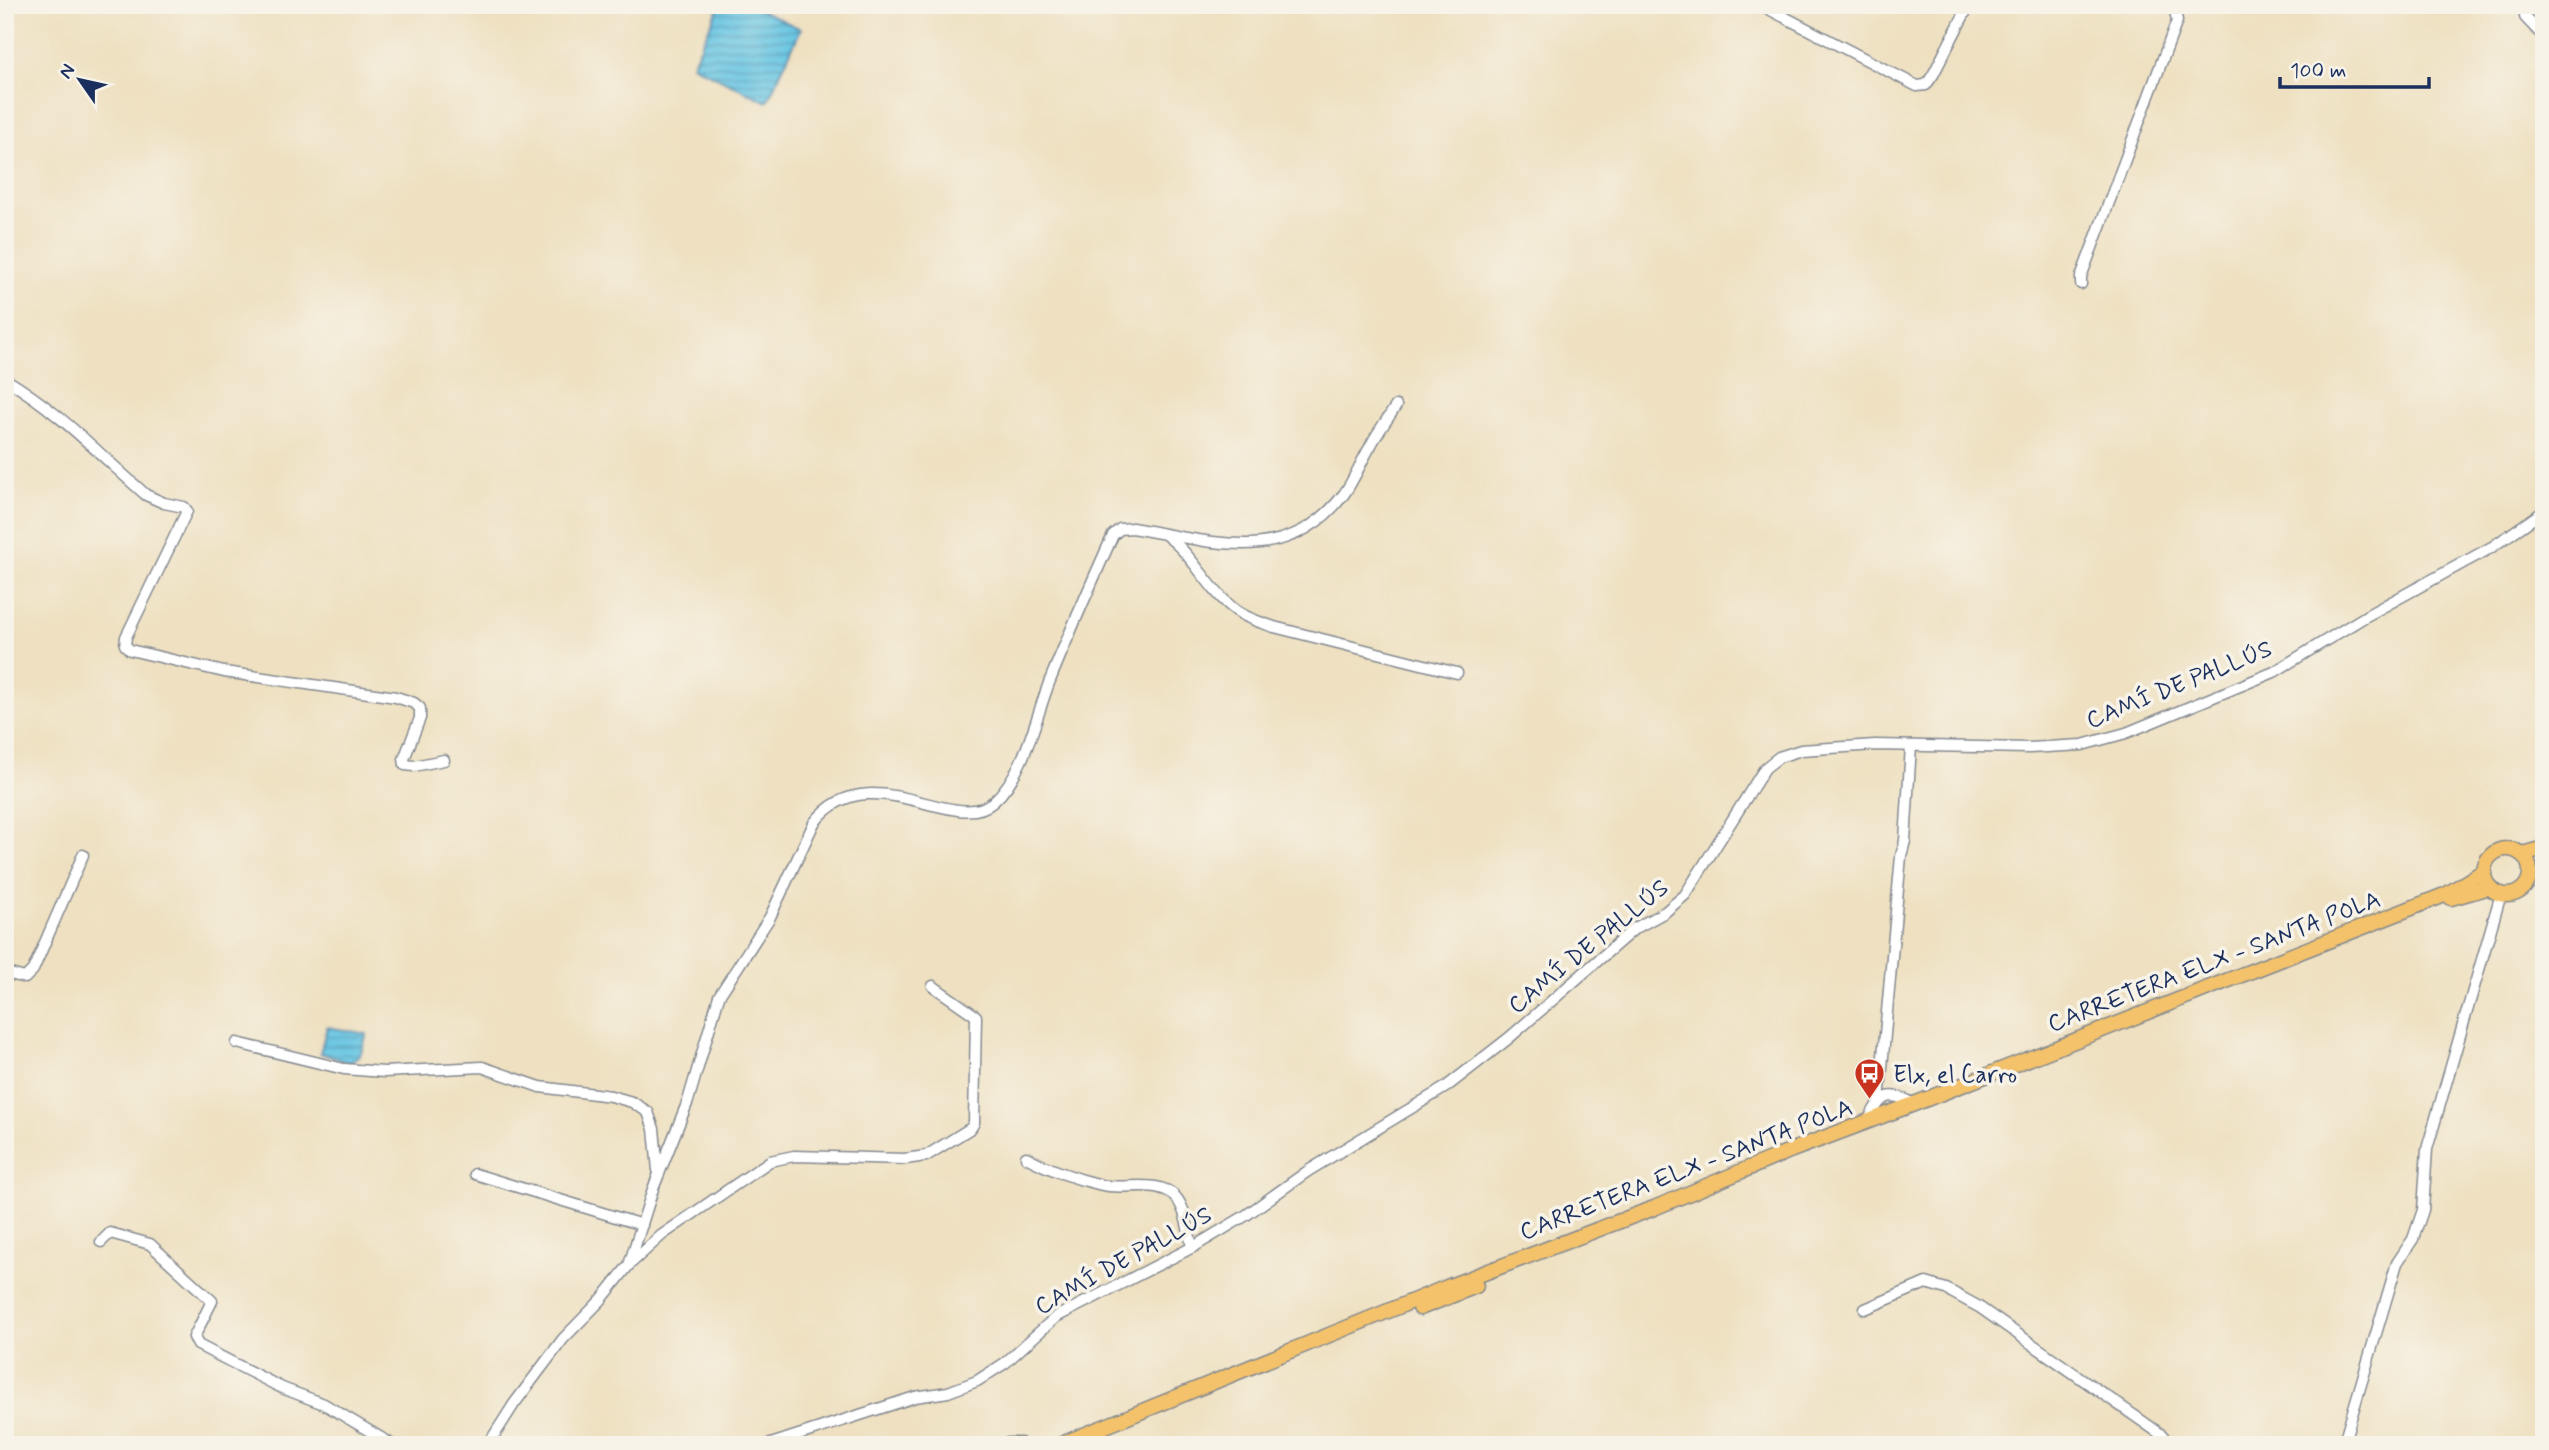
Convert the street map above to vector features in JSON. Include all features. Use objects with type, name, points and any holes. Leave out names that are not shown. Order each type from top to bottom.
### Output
[{"type":"main road","points":[[2522,854],[2544,848]]},
{"type":"main road","points":[[2530,877],[2529,864],[2522,854],[2515,850],[2498,851],[2491,856],[2484,871],[2496,890],[2519,891],[2530,877],[2544,867]]},
{"type":"main road","name":"CARRETERA ELX - SANTA POLA","points":[[1059,1445],[1447,1287],[2446,894],[2484,871]]},
{"type":"main road","name":"CARRETERA ELX - SANTA POLA","points":[[1078,1445],[2459,895],[2496,890]]},
{"type":"main road","points":[[1008,1445],[1020,1445]]},
{"type":"street","points":[[1761,5],[1917,86],[1926,85],[1933,75],[1969,5]]},
{"type":"street","points":[[2081,284],[2081,277],[2177,20],[2174,5]]},
{"type":"street","points":[[2525,17],[2544,37]]},
{"type":"street","points":[[5,379],[56,413],[146,495],[164,503],[184,507],[187,511],[126,637],[125,645],[130,650],[224,672],[396,697],[414,702],[420,708],[420,718],[404,759],[405,765],[414,766],[444,760]]},
{"type":"street","points":[[629,1265],[658,1176],[688,1101],[719,996],[761,934],[814,823],[826,808],[845,799],[870,794],[890,794],[966,811],[979,810],[992,803],[1007,785],[1025,750],[1062,652],[1112,535],[1120,529],[1132,528],[1250,545],[1282,541],[1307,529],[1346,492],[1371,445],[1396,407]]},
{"type":"street","name":"CAMÍ DE PALLÚS","points":[[768,1445],[915,1397],[948,1392],[977,1381],[1005,1363],[1056,1317],[1192,1247],[1245,1216],[1308,1171],[1446,1087],[1509,1038],[1634,929],[1665,912],[1685,895],[1765,768],[1779,757],[1801,750],[1875,745],[2029,748],[2082,745],[2126,733],[2274,672],[2366,616],[2492,547],[2544,512]]},
{"type":"street","points":[[1165,534],[1195,562],[1231,607],[1245,616],[1274,627],[1457,673]]},
{"type":"street","points":[[1868,1122],[1879,1101],[1901,856],[1905,841],[1911,746]]},
{"type":"street","points":[[5,976],[10,974],[25,978],[33,970],[83,855]]},
{"type":"street","points":[[2343,1445],[2397,1262],[2413,1239],[2423,1210],[2427,1149],[2496,890]]},
{"type":"street","points":[[488,1445],[514,1404],[563,1339],[601,1300],[629,1265],[662,1235],[770,1161],[794,1156],[926,1156],[971,1128],[974,1124],[976,1016],[933,986]]},
{"type":"street","points":[[237,1043],[344,1069],[384,1072],[482,1067],[540,1087],[611,1096],[632,1102],[648,1112],[654,1129],[658,1176]]},
{"type":"street","points":[[1879,1101],[1898,1096],[1914,1104]]},
{"type":"street","points":[[1026,1157],[1046,1168],[1104,1186],[1161,1187],[1174,1194],[1184,1213],[1192,1247]]},
{"type":"street","points":[[475,1174],[642,1225]]},
{"type":"street","points":[[100,1242],[110,1233],[150,1244],[212,1301],[194,1337],[198,1345],[282,1388],[324,1404],[393,1445]]},
{"type":"street","points":[[1865,1309],[1926,1283],[1946,1289],[1979,1307],[2162,1435],[2171,1445]]},
{"type":"water","points":[[720,5],[750,5],[801,29],[767,102],[692,65]]},
{"type":"water","points":[[327,1027],[367,1034],[360,1055],[350,1063],[320,1053]]},
{"type":"place","name":"Elx, el Carro","points":[[1870,1101]]}]
